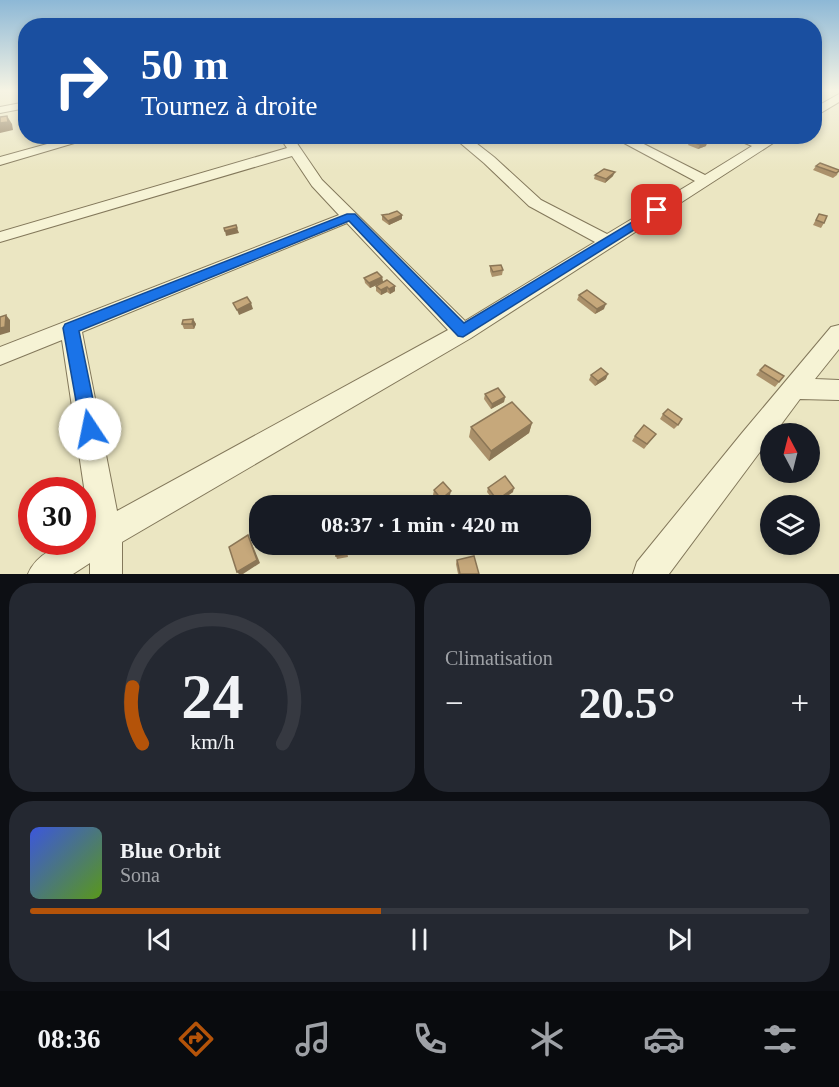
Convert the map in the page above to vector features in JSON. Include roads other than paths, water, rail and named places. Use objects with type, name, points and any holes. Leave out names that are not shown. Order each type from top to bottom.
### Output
[{"type":"street","points":[[0,160],[61,144]]},
{"type":"street","points":[[291,144],[317,183],[463,332]]},
{"type":"street","points":[[468,144],[535,203],[608,241]]},
{"type":"street","points":[[633,144],[705,180]]},
{"type":"street","points":[[757,144],[763,146]]},
{"type":"street","points":[[45,574],[106,534],[463,332],[766,144]]},
{"type":"street","points":[[0,237],[296,150]]},
{"type":"street","points":[[0,356],[351,216]]},
{"type":"street","points":[[70,328],[106,534],[106,574]]},
{"type":"street","points":[[649,574],[839,333]]},
{"type":"street","points":[[794,388],[839,390]]}]
